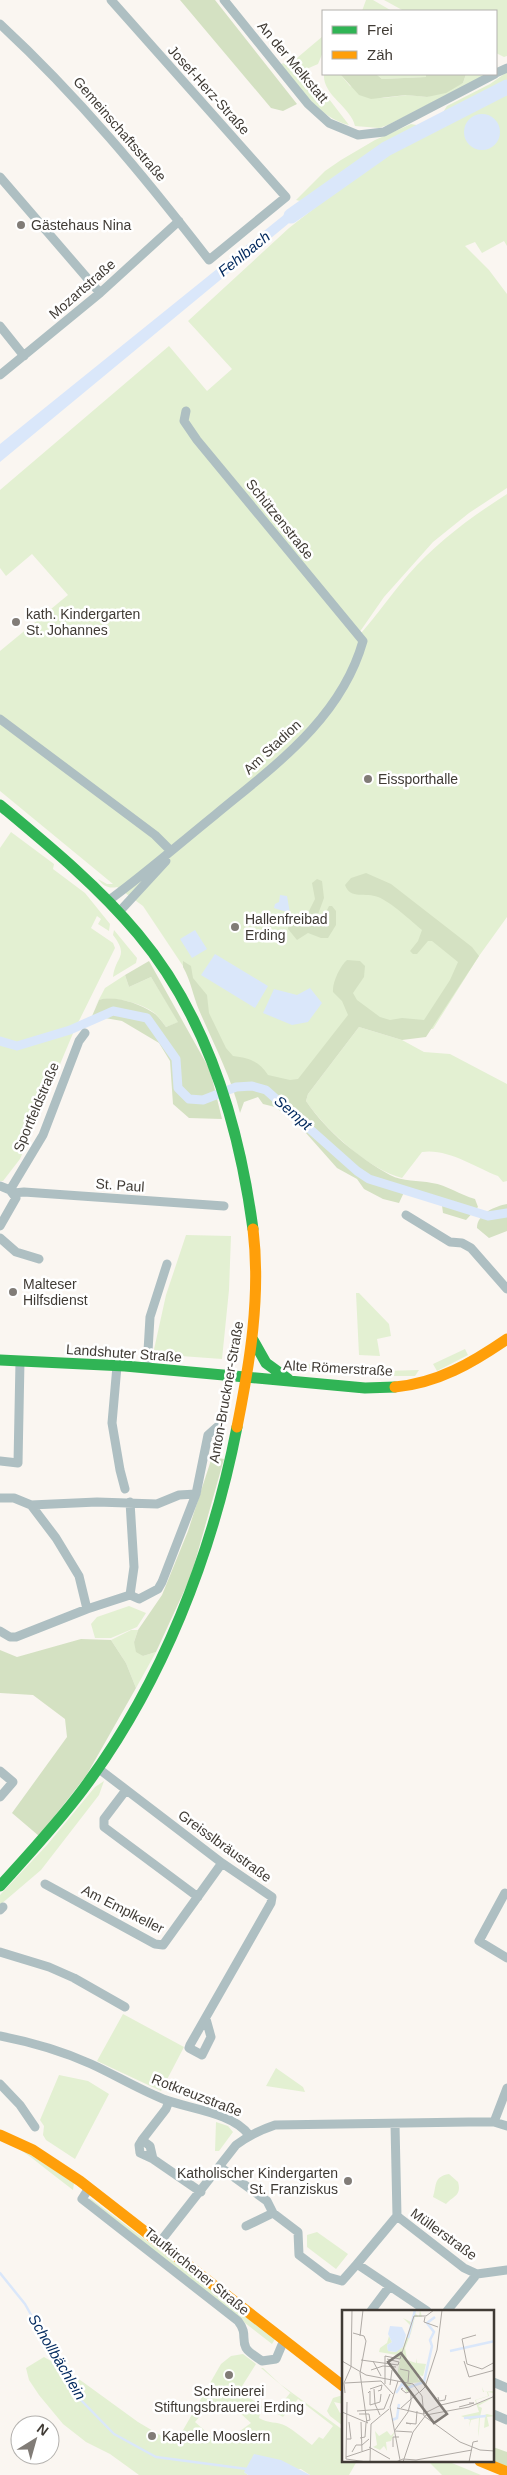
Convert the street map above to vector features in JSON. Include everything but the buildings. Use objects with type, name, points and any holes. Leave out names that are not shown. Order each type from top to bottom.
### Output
[{"type":"main road","name":"Anton-Bruckner-Straße","points":[[0,806],[70,863],[108,901],[151,950],[177,990],[219,1081],[240,1152],[251,1211],[256,1274],[253,1340],[223,1493],[193,1587],[164,1654],[125,1728],[99,1769],[51,1830],[0,1886]]},
{"type":"main road","name":"Alte Römerstraße","points":[[246,1378],[379,1388],[422,1384],[454,1373],[507,1339]]},
{"type":"main road","points":[[253,1340],[258,1353],[272,1370],[293,1381]]},
{"type":"main road","name":"Landshuter Straße","points":[[0,1360],[147,1368],[246,1378]]},
{"type":"main road","name":"Taufkirchener Straße","points":[[0,2135],[34,2151],[89,2188],[342,2385]]},
{"type":"main road","points":[[482,2462],[507,2472]]},
{"type":"street","name":"Josef-Herz-Straße","points":[[112,0],[286,197],[209,260]]},
{"type":"street","name":"An der Melkstatt","points":[[224,0],[308,104],[329,123],[349,132],[368,135],[384,132],[493,75]]},
{"type":"street","name":"Gemeinschaftsstraße","points":[[0,24],[57,79],[120,148],[209,260]]},
{"type":"street","points":[[0,177],[100,293]]},
{"type":"street","name":"Mozartstraße","points":[[0,375],[100,293],[179,221]]},
{"type":"street","points":[[0,326],[24,356]]},
{"type":"street","name":"Schützenstraße","points":[[186,411],[184,421],[197,440],[363,642]]},
{"type":"street","name":"Am Stadion","points":[[108,901],[139,880],[287,756],[328,713],[358,657],[363,642]]},
{"type":"street","points":[[0,719],[155,835],[172,851]]},
{"type":"street","name":"Am Stadion","points":[[118,912],[157,872],[172,851]]},
{"type":"street","points":[[132,898],[130,918],[133,929]]},
{"type":"street","name":"Sportfeldstraße","points":[[12,1191],[43,1135],[79,1041],[85,1033]]},
{"type":"street","name":"St. Paul","points":[[0,1186],[12,1191],[224,1206]]},
{"type":"street","points":[[0,1226],[14,1204],[16,1198],[12,1191]]},
{"type":"street","points":[[406,1215],[450,1242],[462,1243],[471,1248],[507,1289]]},
{"type":"street","points":[[0,1238],[16,1252],[39,1259]]},
{"type":"street","points":[[147,1368],[150,1317],[167,1264]]},
{"type":"street","points":[[0,1461],[18,1463],[20,1361]]},
{"type":"street","points":[[117,1366],[112,1423],[125,1489]]},
{"type":"street","points":[[0,1631],[10,1637],[16,1637],[87,1609],[130,1595],[140,1599],[153,1593],[162,1582],[196,1494],[208,1435],[217,1427]]},
{"type":"street","points":[[0,1498],[14,1498],[31,1505],[128,1502],[156,1504],[179,1495],[196,1494]]},
{"type":"street","points":[[128,1502],[134,1567],[130,1595]]},
{"type":"street","points":[[31,1505],[56,1538],[79,1576],[87,1609]]},
{"type":"street","name":"Greisslbräustraße","points":[[99,1769],[222,1863],[270,1895],[272,1900],[206,2019]]},
{"type":"street","points":[[0,1771],[13,1782],[0,1797]]},
{"type":"street","points":[[126,1790],[104,1819],[103,1826],[198,1897]]},
{"type":"street","name":"Am Emplkeller","points":[[45,1884],[155,1944],[163,1945],[222,1863]]},
{"type":"street","points":[[506,1892],[479,1941],[507,1958]]},
{"type":"street","points":[[0,1952],[49,1967],[74,1978],[125,2007]]},
{"type":"street","name":"Rotkreuzstraße","points":[[0,2036],[35,2044],[73,2057],[169,2101],[231,2120],[243,2128],[248,2136],[276,2125],[494,2122],[507,2126]]},
{"type":"street","points":[[0,2084],[20,2105],[35,2127]]},
{"type":"street","points":[[494,2122],[507,2088]]},
{"type":"street","points":[[169,2101],[166,2109],[139,2145],[140,2153],[153,2159],[201,2192]]},
{"type":"street","name":"Müllerstraße","points":[[395,2124],[397,2216],[464,2268],[477,2274],[507,2270]]},
{"type":"street","points":[[160,2242],[236,2146],[248,2136]]},
{"type":"street","points":[[220,2167],[267,2201],[273,2213],[298,2232],[299,2255],[328,2277],[342,2281],[397,2216]]},
{"type":"street","name":"Taufkirchener Straße","points":[[89,2188],[82,2199],[238,2321],[244,2329],[245,2346],[255,2356],[262,2361],[276,2359],[284,2340]]},
{"type":"street","points":[[246,2226],[273,2213]]},
{"type":"street","points":[[357,2264],[389,2287],[398,2289],[426,2310]]},
{"type":"street","name":"Müllerstraße","points":[[448,2310],[477,2274]]},
{"type":"street","points":[[372,2310],[389,2287]]},
{"type":"street","points":[[494,2385],[507,2388]]},
{"type":"street","points":[[494,2414],[507,2420]]},
{"type":"green space","points":[[180,0],[215,0],[297,104],[283,111],[271,108]]},
{"type":"green space","points":[[366,0],[373,0],[390,10],[362,10]]},
{"type":"green space","points":[[384,0],[507,0],[507,56],[504,57],[497,54],[497,10],[402,10]]},
{"type":"green space","points":[[322,37],[322,54],[318,64],[302,71],[293,67],[291,63]]},
{"type":"green space","points":[[283,63],[319,86],[349,125],[328,116],[310,101],[280,65]]},
{"type":"green space","points":[[507,72],[507,246],[504,241],[482,253],[475,242],[465,246],[489,270],[507,294],[507,488],[469,513],[433,542],[384,597],[359,633],[374,618],[419,563],[468,521],[507,494],[507,917],[479,956],[433,1029],[351,1021],[290,1099],[227,1064],[191,978],[143,906],[117,887],[109,887],[102,883],[98,879],[107,884],[113,884],[0,791],[0,651],[68,595],[32,554],[6,576],[0,568],[0,490],[169,346],[207,391],[232,369],[188,321],[289,228],[321,203],[313,204],[296,200],[325,171],[341,160],[375,140],[411,124],[422,126],[440,117],[447,106],[490,84]]},
{"type":"green space","points":[[324,75],[341,75],[350,86],[383,98],[407,95],[427,97],[463,83],[466,75],[485,75],[379,128],[355,126],[348,113],[327,88]]},
{"type":"green space","points":[[341,75],[377,75],[382,79],[426,77],[426,75],[466,75],[463,83],[446,93],[427,97],[406,95],[371,99],[359,95]]},
{"type":"green space","points":[[377,75],[426,75],[426,77],[382,79]]},
{"type":"green space","points":[[11,832],[54,864],[53,869],[85,893],[110,924],[109,931],[98,924],[101,919],[97,916],[91,928],[113,943],[115,948],[74,1031],[20,1159],[3,1181],[0,1181],[0,848]]},
{"type":"green space","points":[[366,873],[391,884],[472,947],[479,956],[426,1037],[402,1040],[359,1027],[308,1094],[306,1101],[323,1123],[344,1143],[390,1175],[405,1180],[438,1184],[475,1199],[478,1207],[466,1220],[443,1213],[441,1198],[406,1188],[399,1203],[383,1199],[364,1189],[357,1179],[337,1168],[298,1124],[275,1107],[263,1104],[258,1097],[244,1102],[240,1113],[227,1073],[199,1010],[183,967],[183,961],[191,966],[193,978],[207,995],[209,1013],[226,1048],[233,1056],[253,1061],[261,1066],[268,1075],[290,1080],[298,1079],[348,1015],[342,1001],[333,992],[337,975],[347,960],[360,961],[365,966],[364,977],[353,993],[357,1000],[380,1017],[390,1020],[402,1018],[424,1020],[450,980],[458,962],[432,941],[428,941],[417,954],[413,954],[410,951],[418,941],[422,930],[383,899],[354,894],[347,890],[345,885],[351,878]]},
{"type":"green space","points":[[317,879],[322,881],[324,898],[317,917],[321,923],[326,925],[325,914],[329,906],[332,906],[336,911],[336,925],[328,938],[321,938],[308,933],[297,940],[288,929],[289,922],[296,918],[302,921],[309,918],[309,911],[315,899],[312,883]]},
{"type":"green space","points":[[114,930],[137,958],[136,963],[113,977],[121,952],[118,942],[113,935]]},
{"type":"green space","points":[[149,961],[210,1070],[222,1119],[189,1118],[173,1104],[170,1061],[159,1043],[122,1021],[105,1018],[89,1023],[99,1000],[111,998],[133,1003],[147,1009],[156,1015],[166,1027],[178,1022],[151,977],[129,987],[125,975]]},
{"type":"green space","points":[[125,975],[129,987],[151,977],[179,1022],[166,1027],[157,1015],[148,1009],[134,1003],[119,1000],[99,1000],[94,1009],[105,988]]},
{"type":"green space","points":[[359,1027],[402,1040],[424,1052],[450,1054],[507,1084],[507,1181],[503,1182],[498,1176],[451,1155],[432,1152],[422,1152],[402,1178],[389,1174],[362,1158],[324,1124],[306,1101],[308,1094]]},
{"type":"green space","points":[[507,1204],[507,1231],[489,1238],[477,1228],[480,1219],[492,1209]]},
{"type":"green space","points":[[186,1235],[231,1236],[229,1290],[222,1359],[153,1354],[166,1295]]},
{"type":"green space","points":[[356,1293],[359,1293],[389,1324],[391,1336],[377,1339],[380,1356],[359,1355]]},
{"type":"green space","points":[[465,1349],[468,1355],[437,1371],[433,1364]]},
{"type":"green space","points":[[308,1364],[385,1371],[419,1370],[415,1376],[390,1376],[308,1369]]},
{"type":"green space","points":[[212,1457],[224,1459],[191,1576],[156,1652],[143,1656],[136,1652],[134,1642],[138,1630],[162,1595],[188,1531]]},
{"type":"green space","points":[[129,1606],[146,1613],[137,1627],[111,1638],[95,1638],[91,1624],[97,1617]]},
{"type":"green space","points":[[131,1630],[138,1630],[134,1642],[143,1656],[156,1652],[136,1688],[126,1663],[111,1640]]},
{"type":"green space","points":[[81,1639],[111,1640],[126,1663],[136,1688],[86,1776],[39,1836],[12,1813],[67,1737],[65,1719],[33,1695],[0,1693],[0,1650],[17,1657]]},
{"type":"green space","points":[[104,1781],[99,1795],[41,1870],[0,1905],[0,1895],[47,1845],[95,1787]]},
{"type":"green space","points":[[123,2014],[184,2047],[161,2091],[97,2061]]},
{"type":"green space","points":[[276,2068],[303,2087],[305,2092],[266,2086]]},
{"type":"green space","points":[[59,2075],[88,2081],[109,2094],[75,2159],[46,2140],[43,2135],[44,2126],[40,2120]]},
{"type":"green space","points":[[216,2122],[228,2126],[233,2132],[219,2151],[215,2151]]},
{"type":"green space","points":[[18,2148],[74,2183],[73,2190]]},
{"type":"green space","points":[[449,2174],[458,2182],[459,2190],[446,2204],[433,2197],[438,2179]]},
{"type":"green space","points":[[90,2198],[270,2334],[275,2339],[272,2344],[88,2201]]},
{"type":"green space","points":[[317,2232],[348,2254],[336,2269],[307,2247],[307,2235]]},
{"type":"green space","points":[[243,2354],[256,2364],[239,2391],[262,2406],[259,2418],[286,2426],[312,2445],[319,2437],[323,2439],[333,2426],[298,2399],[283,2417],[267,2408],[268,2405],[276,2411],[290,2393],[294,2396],[261,2368],[263,2368],[280,2384],[342,2429],[342,2462],[356,2462],[349,2475],[310,2475],[301,2469],[244,2472],[248,2475],[139,2475],[110,2454],[86,2442],[63,2424],[60,2420],[60,2415],[56,2415],[29,2380],[26,2368],[44,2357],[65,2369],[138,2422],[175,2444],[221,2364],[231,2356]],"holes":[[[228,2402],[251,2423],[240,2431],[243,2438],[230,2435],[225,2441],[211,2436],[195,2422],[209,2406],[217,2412]]]},
{"type":"green space","points":[[342,2395],[342,2404],[334,2402],[340,2413],[342,2412],[342,2425],[330,2416],[327,2411],[333,2398]]},
{"type":"green space","points":[[494,2447],[507,2452],[507,2467],[494,2461]]},
{"type":"green space","points":[[429,2462],[449,2462],[481,2475],[442,2475]]},
{"type":"water","points":[[482,114],[489,115],[495,119],[499,125],[499,139],[495,145],[489,149],[482,150],[475,149],[469,145],[465,139],[464,132],[465,125],[469,119],[475,115]]},
{"type":"water","points":[[300,202],[311,205],[0,462],[0,444]]},
{"type":"water","points":[[280,895],[287,896],[290,913],[274,908],[275,904],[279,902]]},
{"type":"water","points":[[195,930],[207,949],[192,958],[180,939]]},
{"type":"water","points":[[215,954],[268,986],[255,1008],[201,975]]},
{"type":"water","points":[[310,988],[322,1003],[308,1022],[292,1025],[263,1013],[274,989],[297,995]]},
{"type":"water","points":[[254,2454],[281,2460],[310,2475],[248,2475],[244,2472]]},
{"type":"waterway","name":"Fehlbach","points":[[291,216],[386,149],[507,87]]},
{"type":"waterway","name":"Sempt","points":[[0,1041],[17,1046],[70,1030],[113,1011],[147,1018],[176,1059],[178,1088],[189,1099],[203,1100],[236,1087],[252,1086],[266,1090],[357,1171],[369,1179],[488,1216],[507,1213]]},
{"type":"waterway","name":"Schollbächlein","points":[[0,2273],[25,2304],[76,2395],[114,2434],[156,2457],[247,2469]]},
{"type":"traffic: fast","points":[[0,805],[72,866],[122,916],[162,966],[183,1000],[201,1036],[229,1112],[239,1151],[253,1229]]},
{"type":"traffic: fast","points":[[253,1340],[266,1363],[288,1379]]},
{"type":"traffic: fast","points":[[0,1360],[125,1366],[365,1388],[395,1387]]},
{"type":"traffic: fast","points":[[0,1886],[54,1826],[84,1788],[112,1748],[160,1661],[180,1616],[214,1523],[237,1427]]},
{"type":"traffic: slow","points":[[237,1427],[253,1329],[256,1279],[253,1229]]},
{"type":"traffic: slow","points":[[395,1387],[411,1385],[440,1376],[468,1364],[507,1339]]},
{"type":"traffic: slow","points":[[0,2135],[33,2150],[80,2181],[342,2385]]},
{"type":"traffic: slow","points":[[482,2462],[507,2472]]},
{"type":"place","name":"Gästehaus Nina","points":[[21,225]]},
{"type":"place","name":"kath. Kindergarten St. Johannes","points":[[16,622]]},
{"type":"place","name":"Eissporthalle","points":[[368,779]]},
{"type":"place","name":"Hallenfreibad Erding","points":[[235,927]]},
{"type":"place","name":"Malteser Hilfsdienst","points":[[13,1292]]},
{"type":"place","name":"Katholischer Kindergarten St. Franziskus","points":[[348,2181]]},
{"type":"place","name":"Schreinerei Stiftungsbrauerei Erding","points":[[229,2375]]},
{"type":"place","name":"Kapelle Mooslern","points":[[152,2436]]}]
